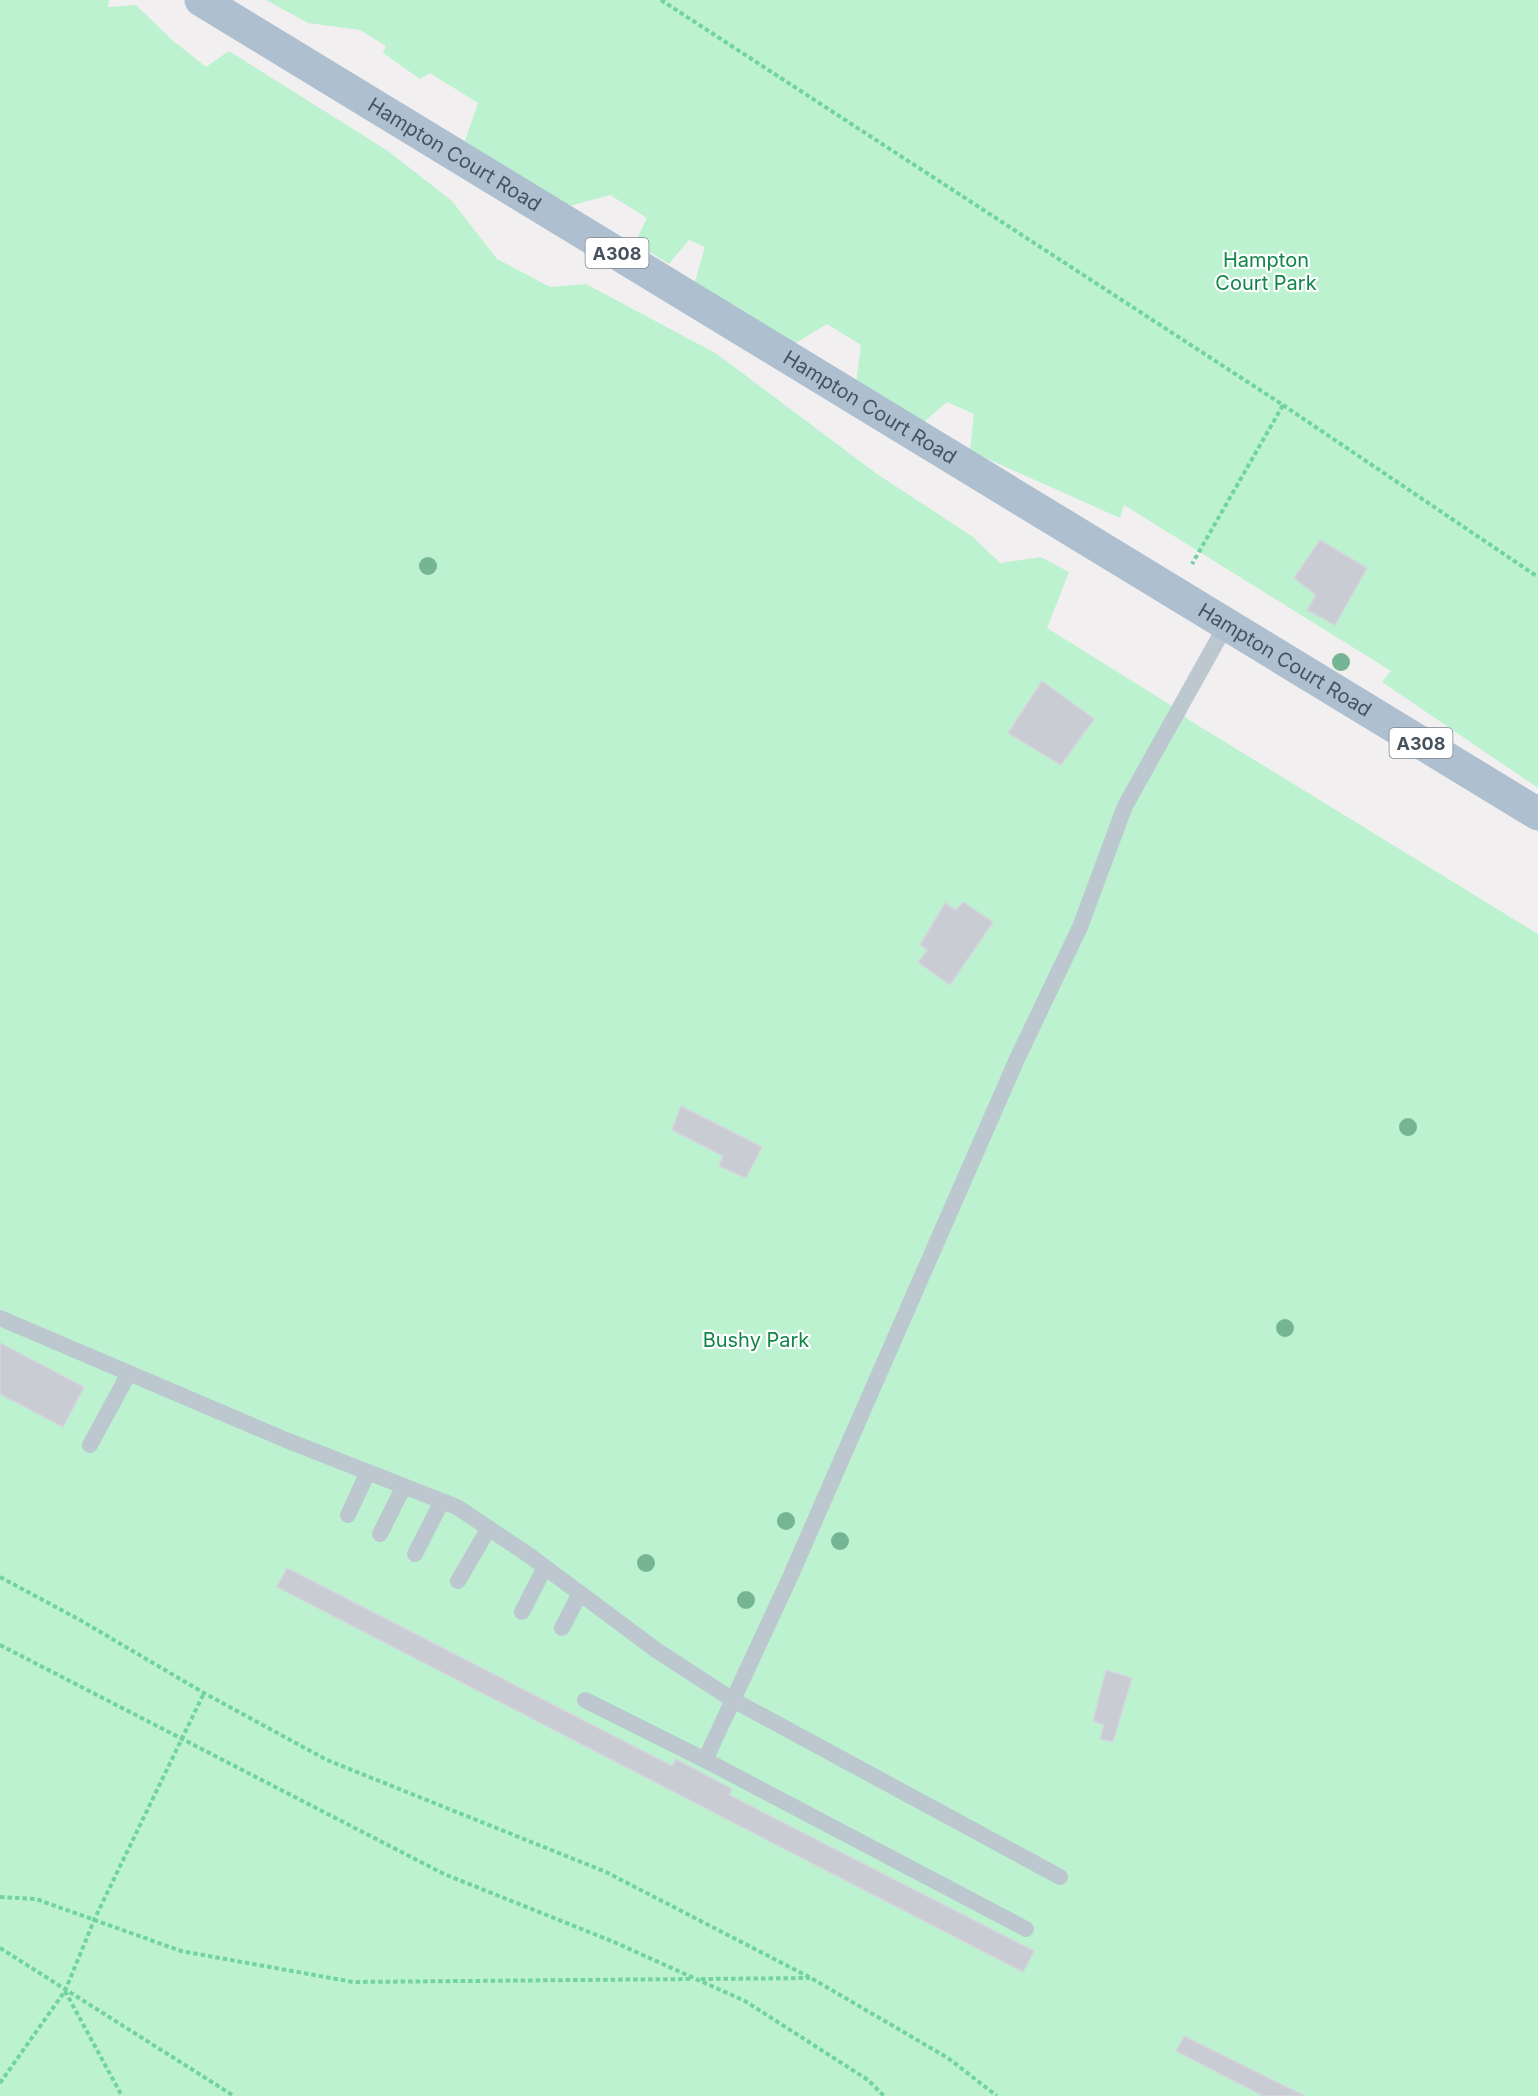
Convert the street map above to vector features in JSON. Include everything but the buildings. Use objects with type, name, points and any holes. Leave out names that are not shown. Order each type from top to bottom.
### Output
[{"type":"main road","name":"Hampton Court Road","points":[[201,0],[1538,814]]},
{"type":"lane","points":[[705,1760],[791,1575],[1017,1059],[1080,927],[1125,806],[1226,625]]},
{"type":"lane","points":[[0,1318],[286,1440],[457,1507],[580,1593],[656,1650],[733,1701],[1060,1877]]},
{"type":"lane","points":[[90,1445],[129,1373]]},
{"type":"lane","points":[[348,1515],[368,1472]]},
{"type":"lane","points":[[380,1534],[404,1486]]},
{"type":"lane","points":[[415,1554],[442,1501]]},
{"type":"lane","points":[[458,1581],[489,1528]]},
{"type":"lane","points":[[522,1612],[545,1568]]},
{"type":"lane","points":[[562,1628],[580,1593]]},
{"type":"lane","points":[[585,1700],[705,1760],[1026,1929]]},
{"type":"path","points":[[661,0],[1283,405],[1538,577]]},
{"type":"path","points":[[1174,592],[1283,405]]},
{"type":"path","points":[[0,1577],[327,1760],[606,1872],[811,1978],[948,2058],[997,2096]]},
{"type":"path","points":[[0,1645],[444,1874],[614,1942],[745,2001],[868,2080],[884,2096]]},
{"type":"path","points":[[0,2083],[65,1991],[95,1918],[204,1693]]},
{"type":"path","points":[[0,1897],[36,1899],[95,1918],[181,1951],[353,1982],[811,1978]]},
{"type":"path","points":[[0,1948],[234,2096]]},
{"type":"path","points":[[65,1991],[122,2096]]},
{"type":"green space","name":"Bushy Park","points":[[0,0],[109,0],[108,7],[136,5],[171,39],[206,67],[229,51],[388,151],[452,201],[497,259],[550,287],[586,284],[717,354],[877,474],[973,537],[1000,563],[1041,557],[1069,572],[1047,628],[1177,709],[1189,720],[1538,934],[1538,2096],[0,2096]]},
{"type":"green space","name":"Hampton Court Park","points":[[266,0],[1538,0],[1538,788],[1382,682],[1391,671],[1124,505],[1120,518],[970,451],[974,414],[947,402],[924,422],[856,383],[861,345],[827,324],[792,345],[693,288],[705,247],[689,240],[669,264],[635,243],[647,218],[610,195],[566,207],[465,141],[478,103],[430,73],[420,79],[383,53],[386,46],[360,30],[308,23]]}]
